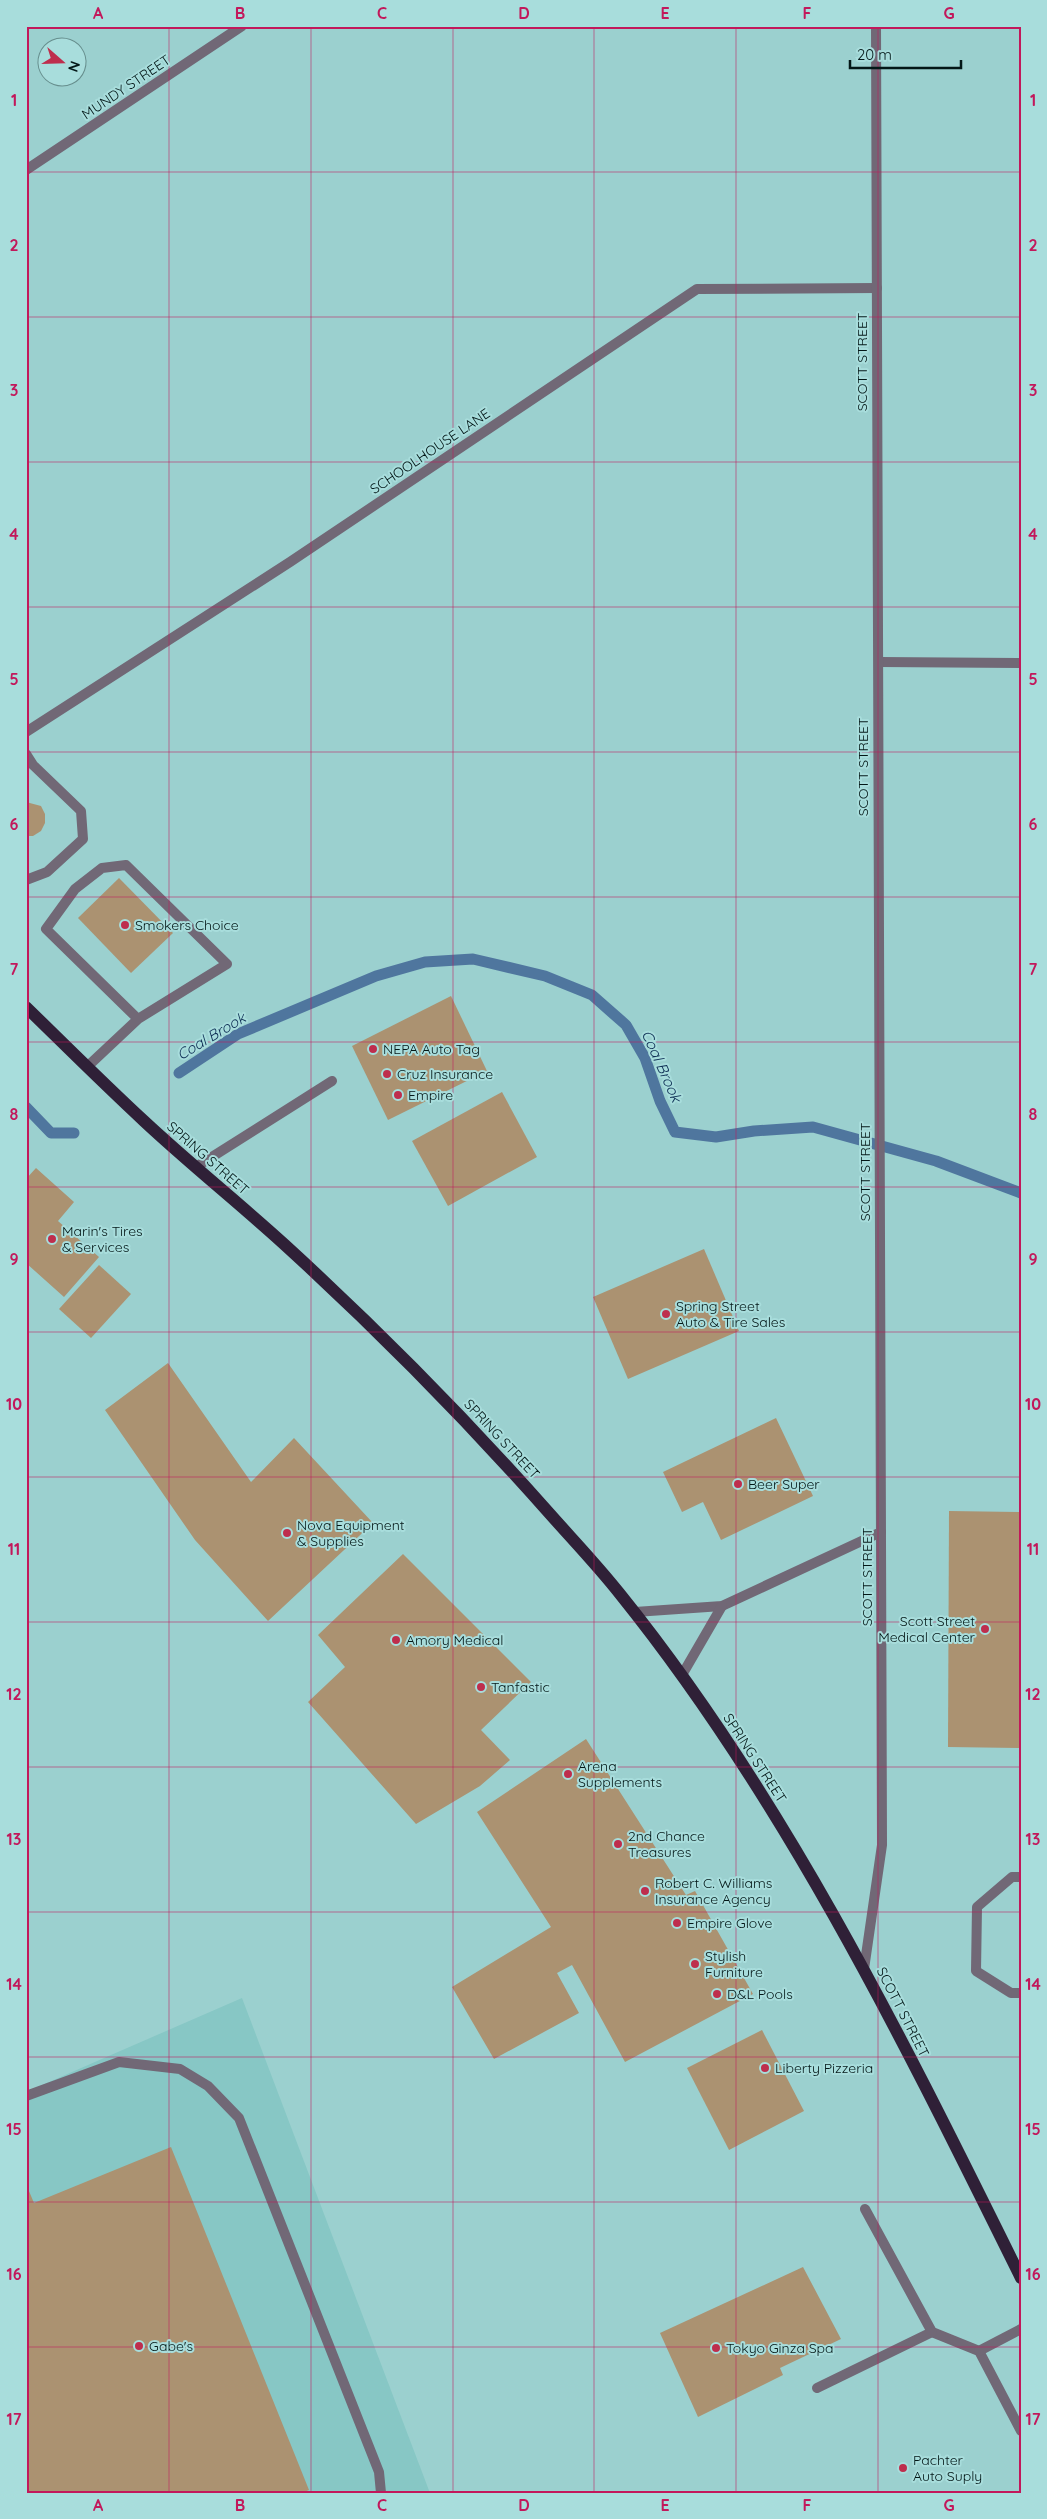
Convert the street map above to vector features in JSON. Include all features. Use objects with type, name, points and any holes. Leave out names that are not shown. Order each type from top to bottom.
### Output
[{"type":"main road","name":"SPRING STREET","points":[[26,1007],[144,1121],[284,1244],[413,1366],[515,1474],[635,1612],[682,1675],[754,1781],[864,1969]]},
{"type":"main road","name":"SCOTT STREET","points":[[864,1969],[1020,2273]]},
{"type":"street","name":"MUNDY STREET","points":[[26,170],[242,26]]},
{"type":"street","name":"SCOTT STREET","points":[[864,1969],[882,1845],[877,718],[880,662],[876,26]]},
{"type":"street","name":"SCHOOLHOUSE LANE","points":[[26,732],[290,562],[698,289],[877,288]]},
{"type":"street","points":[[880,662],[1021,663]]},
{"type":"street","points":[[26,754],[30,768],[80,811],[83,839],[47,872],[26,880]]},
{"type":"street","points":[[88,1066],[138,1019],[227,964],[126,865],[102,868],[75,889],[46,929],[138,1019]]},
{"type":"street","points":[[196,1167],[332,1081]]},
{"type":"street","points":[[635,1612],[722,1606],[881,1532]]},
{"type":"street","points":[[682,1675],[722,1606]]},
{"type":"street","points":[[1021,1877],[1012,1877],[977,1907],[976,1971],[1011,1993],[1021,1993]]},
{"type":"street","points":[[26,2096],[120,2062],[180,2069],[208,2086],[239,2118],[379,2472],[381,2493]]},
{"type":"street","points":[[865,2209],[932,2332],[979,2351],[1021,2431]]},
{"type":"street","points":[[979,2351],[1021,2329]]},
{"type":"street","points":[[818,2388],[932,2332]]},
{"type":"shaded area","points":[[242,1998],[430,2493],[26,2493],[26,2092]]},
{"type":"building","points":[[26,802],[41,806],[45,814],[45,823],[41,831],[33,836],[26,836]]},
{"type":"building","name":"Smokers Choice","points":[[119,878],[173,933],[131,973],[78,918]]},
{"type":"building","points":[[451,996],[487,1071],[388,1120],[352,1046]]},
{"type":"building","points":[[502,1092],[537,1157],[448,1206],[412,1141]]},
{"type":"building","name":"Marin's Tires & Services","points":[[36,1168],[74,1202],[58,1221],[99,1257],[64,1297],[26,1263],[26,1179]]},
{"type":"building","name":"Spring Street Auto & Tire Sales","points":[[704,1249],[739,1331],[628,1379],[593,1297]]},
{"type":"building","points":[[99,1265],[131,1294],[91,1338],[59,1309]]},
{"type":"building","points":[[168,1363],[251,1482],[294,1438],[373,1523],[268,1621],[195,1540],[105,1410]]},
{"type":"building","name":"Beer Super","points":[[776,1418],[813,1496],[721,1540],[703,1502],[682,1512],[663,1472]]},
{"type":"building","name":"Scott Street Medical Center","points":[[949,1511],[1021,1512],[1021,1748],[948,1747]]},
{"type":"building","points":[[403,1554],[531,1682],[481,1730],[510,1760],[480,1786],[416,1824],[308,1702],[345,1667],[318,1635]]},
{"type":"building","points":[[586,1739],[686,1895],[695,1891],[753,1994],[625,2062],[572,1965],[557,1973],[579,2013],[494,2059],[452,1987],[551,1927],[477,1812]]},
{"type":"building","points":[[762,2030],[804,2111],[729,2150],[687,2068]]},
{"type":"building","name":"Gabe's","points":[[171,2147],[309,2490],[302,2493],[26,2493],[26,2184],[34,2203]]},
{"type":"building","points":[[803,2267],[841,2339],[780,2368],[783,2375],[698,2417],[660,2333]]},
{"type":"waterway","name":"Coal Brook","points":[[179,1073],[238,1034],[376,976],[425,962],[473,959],[545,976],[592,995],[626,1025],[645,1058],[660,1101],[675,1132],[716,1137],[754,1131],[813,1127],[936,1161],[1021,1193]]},
{"type":"waterway","name":"Coal Brook","points":[[26,1107],[51,1133],[74,1133]]},
{"type":"place","name":"Smokers Choice","points":[[125,925]]},
{"type":"place","name":"NEPA Auto Tag","points":[[373,1049]]},
{"type":"place","name":"Cruz Insurance","points":[[387,1074]]},
{"type":"place","name":"Empire","points":[[398,1095]]},
{"type":"place","name":"Marin's Tires & Services","points":[[52,1239]]},
{"type":"place","name":"Spring Street Auto & Tire Sales","points":[[666,1314]]},
{"type":"place","name":"Beer Super","points":[[738,1484]]},
{"type":"place","name":"Nova Equipment & Supplies","points":[[287,1533]]},
{"type":"place","name":"Scott Street Medical Center","points":[[985,1629]]},
{"type":"place","name":"Amory Medical","points":[[396,1640]]},
{"type":"place","name":"Tanfastic","points":[[481,1687]]},
{"type":"place","name":"Arena Supplements","points":[[568,1774]]},
{"type":"place","name":"2nd Chance Treasures","points":[[618,1844]]},
{"type":"place","name":"Robert C. Williams Insurance Agency","points":[[645,1891]]},
{"type":"place","name":"Empire Glove","points":[[677,1923]]},
{"type":"place","name":"Stylish Furniture","points":[[695,1964]]},
{"type":"place","name":"D&L Pools","points":[[717,1994]]},
{"type":"place","name":"Liberty Pizzeria","points":[[765,2068]]},
{"type":"place","name":"Gabe's","points":[[139,2346]]},
{"type":"place","name":"Tokyo Ginza Spa","points":[[716,2348]]},
{"type":"place","name":"Pachter Auto Suply","points":[[903,2468]]}]
